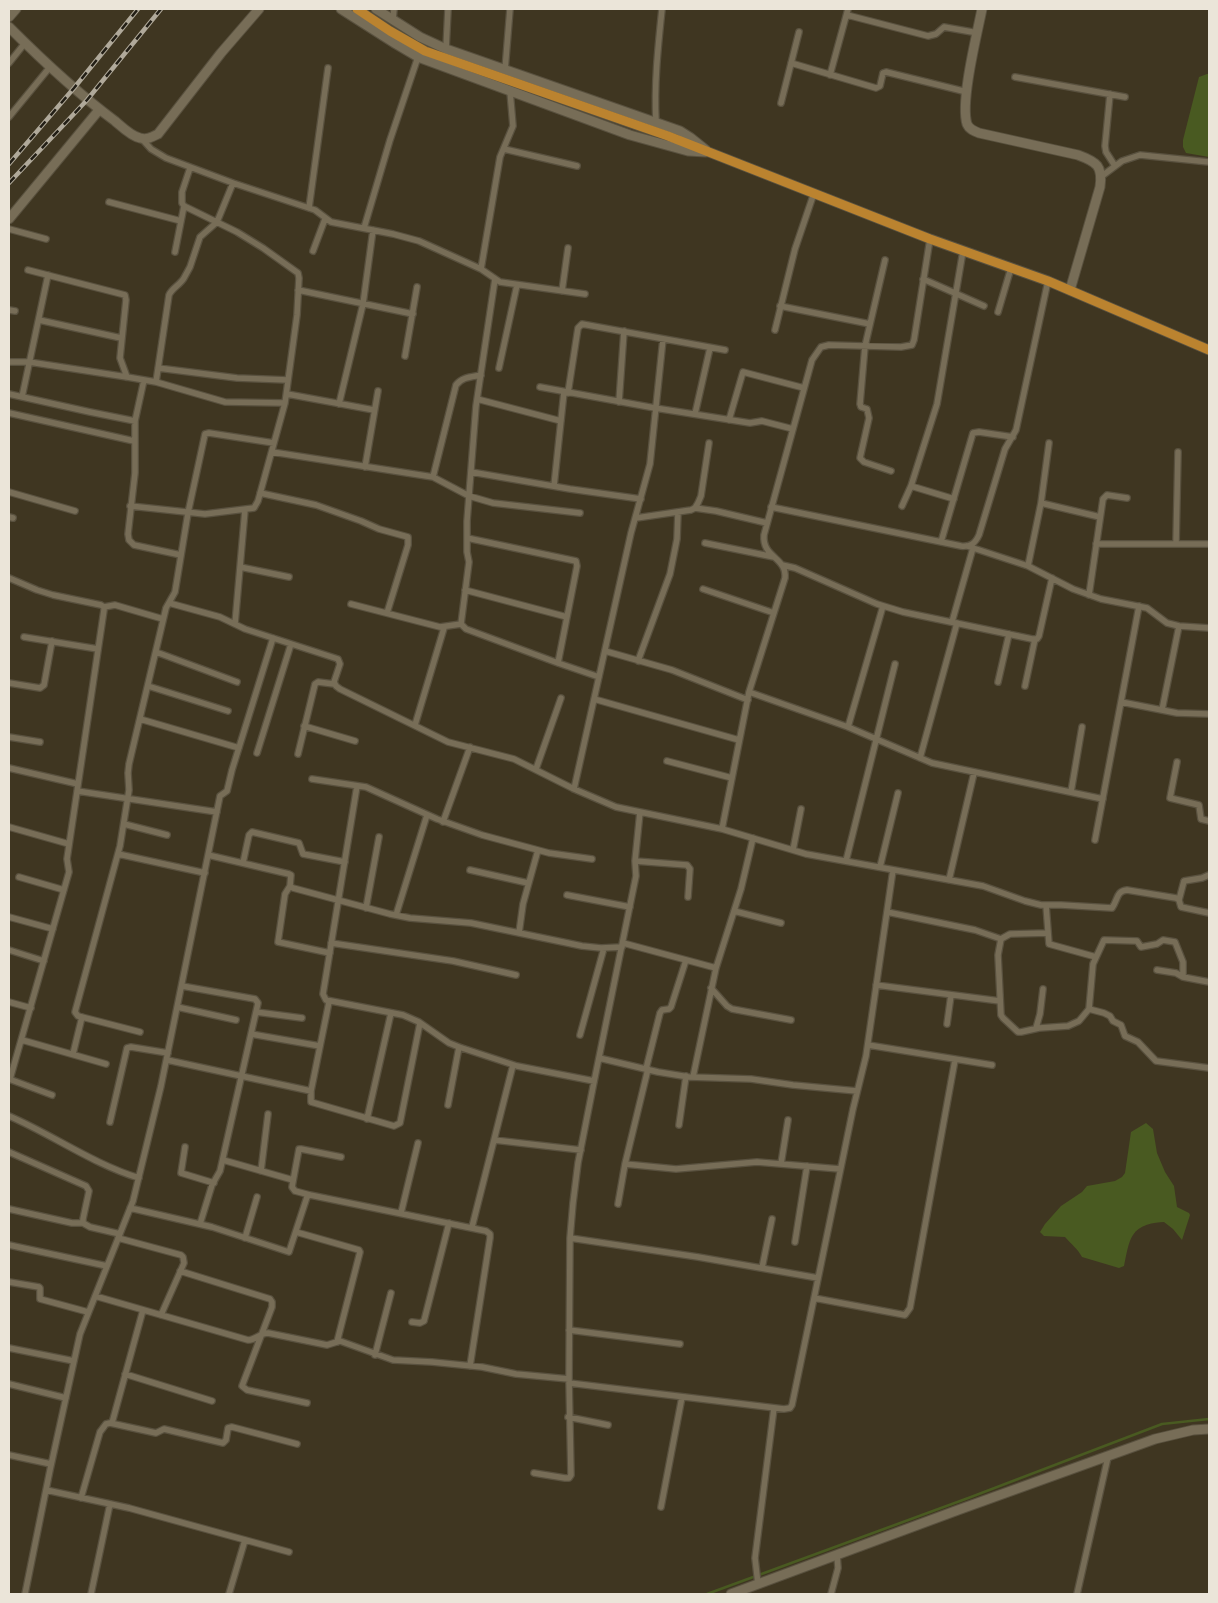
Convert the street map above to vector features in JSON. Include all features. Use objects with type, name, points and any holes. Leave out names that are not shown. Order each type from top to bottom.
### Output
[{"type":"main road","points":[[9,17],[16,9]]},
{"type":"main road","points":[[9,27],[50,67],[99,110],[133,135],[142,139],[158,134],[221,53],[259,9]]},
{"type":"main road","points":[[341,9],[418,56],[630,135],[688,151],[708,152]]},
{"type":"main road","points":[[357,9],[425,51],[668,136],[930,239],[1048,281],[1209,350]]},
{"type":"main road","points":[[376,9],[420,37],[446,49],[680,131],[708,152]]},
{"type":"main road","points":[[982,9],[967,92],[967,124],[971,130],[1078,155],[1091,160],[1099,166],[1102,176],[1100,187],[1070,290]]},
{"type":"main road","points":[[9,219],[99,110]]},
{"type":"main road","points":[[731,1594],[748,1591],[758,1583],[1155,1439],[1193,1430],[1209,1430]]},
{"type":"street","points":[[393,19],[394,9]]},
{"type":"street","points":[[446,49],[448,9]]},
{"type":"street","points":[[505,70],[510,9]]},
{"type":"street","points":[[656,122],[656,64],[662,9]]},
{"type":"street","points":[[830,75],[847,12],[928,36],[932,36],[940,29],[948,27],[978,32]]},
{"type":"street","points":[[781,103],[799,32]]},
{"type":"street","points":[[9,63],[25,43]]},
{"type":"street","points":[[364,228],[390,140],[418,56]]},
{"type":"street","points":[[791,63],[878,88],[881,84],[883,73],[886,72],[967,92]]},
{"type":"street","points":[[9,117],[50,67]]},
{"type":"street","points":[[309,208],[328,68]]},
{"type":"street","points":[[1014,77],[1125,97]]},
{"type":"street","points":[[482,269],[499,166],[513,126],[510,91]]},
{"type":"street","points":[[1110,94],[1105,146],[1106,152],[1115,166]]},
{"type":"street","points":[[142,139],[156,154],[190,168],[320,212],[331,222],[419,241],[482,269],[500,282],[585,294]]},
{"type":"street","points":[[504,149],[577,166]]},
{"type":"street","points":[[1102,176],[1126,159],[1140,155],[1209,162]]},
{"type":"street","points":[[174,252],[184,206],[182,203],[182,192],[190,168]]},
{"type":"street","points":[[156,382],[169,295],[171,291],[182,283],[201,234],[217,222],[233,183]]},
{"type":"street","points":[[775,330],[795,249],[814,193]]},
{"type":"street","points":[[109,202],[181,221]]},
{"type":"street","points":[[130,506],[205,514],[254,508],[272,452],[285,402],[297,315],[299,278],[295,270],[263,248],[184,206]]},
{"type":"street","points":[[313,251],[325,218]]},
{"type":"street","points":[[9,229],[46,239]]},
{"type":"street","points":[[339,404],[363,304],[373,230]]},
{"type":"street","points":[[722,829],[749,692],[785,578],[785,571],[782,565],[765,549],[763,543],[770,507],[812,360],[821,347],[829,345],[902,347],[912,345],[930,239]]},
{"type":"street","points":[[562,291],[568,248]]},
{"type":"street","points":[[902,506],[911,486],[937,404],[963,251]]},
{"type":"street","points":[[885,260],[865,346],[860,404],[861,407],[867,409],[868,418],[860,458],[864,462],[891,471]]},
{"type":"street","points":[[998,312],[1011,268]]},
{"type":"street","points":[[28,270],[125,295],[120,361],[127,376]]},
{"type":"street","points":[[22,397],[48,275]]},
{"type":"street","points":[[460,624],[469,562],[467,538],[469,496],[477,399],[495,279]]},
{"type":"street","points":[[924,279],[984,306]]},
{"type":"street","points":[[920,758],[955,622],[970,547],[979,535],[1005,449],[1018,422],[1048,281]]},
{"type":"street","points":[[499,368],[517,285]]},
{"type":"street","points":[[405,356],[417,287]]},
{"type":"street","points":[[298,290],[413,314]]},
{"type":"street","points":[[780,306],[870,324]]},
{"type":"street","points":[[38,320],[121,338]]},
{"type":"street","points":[[554,486],[561,421],[580,325],[585,324],[725,350]]},
{"type":"street","points":[[619,402],[624,331]]},
{"type":"street","points":[[574,789],[650,464],[663,339]]},
{"type":"street","points":[[695,414],[710,348]]},
{"type":"street","points":[[9,362],[29,362],[127,376],[156,382],[224,402],[285,402]]},
{"type":"street","points":[[158,368],[237,378],[288,380]]},
{"type":"street","points":[[730,420],[743,372],[804,388]]},
{"type":"street","points":[[433,477],[456,385],[463,378],[481,375]]},
{"type":"street","points":[[144,380],[134,441],[135,474],[130,506],[129,540],[134,545],[181,555]]},
{"type":"street","points":[[540,387],[730,420],[750,423],[762,421],[793,429]]},
{"type":"street","points":[[365,467],[378,392]]},
{"type":"street","points":[[9,394],[136,421]]},
{"type":"street","points":[[286,394],[374,410]]},
{"type":"street","points":[[477,399],[561,421]]},
{"type":"street","points":[[9,412],[134,441]]},
{"type":"street","points":[[941,542],[973,433],[979,432],[1012,437]]},
{"type":"street","points":[[140,1032],[82,1017],[76,1015],[75,1012],[118,854],[130,784],[128,773],[140,719],[168,603],[175,592],[188,513],[205,434],[274,443]]},
{"type":"street","points":[[1028,566],[1041,503],[1049,443]]},
{"type":"street","points":[[695,508],[701,496],[709,444]]},
{"type":"street","points":[[272,452],[433,477],[469,496],[503,505],[580,513]]},
{"type":"street","points":[[1176,544],[1178,452]]},
{"type":"street","points":[[471,472],[641,499]]},
{"type":"street","points":[[911,486],[954,499]]},
{"type":"street","points":[[9,492],[75,511]]},
{"type":"street","points":[[260,493],[316,505],[361,520],[379,529],[408,537],[408,545],[387,613]]},
{"type":"street","points":[[1089,595],[1104,496],[1128,498]]},
{"type":"street","points":[[1041,503],[1100,517]]},
{"type":"street","points":[[770,507],[970,547],[1028,566],[1089,595],[1139,606],[1151,611],[1167,623],[1209,628]]},
{"type":"street","points":[[636,518],[695,508],[716,511],[767,524]]},
{"type":"street","points":[[235,624],[245,510]]},
{"type":"street","points":[[638,661],[670,574],[674,559],[678,512]]},
{"type":"street","points":[[467,538],[576,560],[577,566],[558,663]]},
{"type":"street","points":[[705,543],[774,557]]},
{"type":"street","points":[[1096,544],[1209,544]]},
{"type":"street","points":[[782,565],[795,568],[883,606],[1035,639]]},
{"type":"street","points":[[240,567],[288,577]]},
{"type":"street","points":[[9,578],[54,595],[104,607],[114,605],[164,619]]},
{"type":"street","points":[[1025,686],[1035,639],[1039,636],[1052,578]]},
{"type":"street","points":[[703,589],[774,613]]},
{"type":"street","points":[[465,590],[567,617]]},
{"type":"street","points":[[168,603],[220,617],[245,629],[338,659],[340,664],[334,684]]},
{"type":"street","points":[[351,604],[444,628],[460,624]]},
{"type":"street","points":[[848,727],[883,606]]},
{"type":"street","points":[[1095,840],[1139,606]]},
{"type":"street","points":[[52,1095],[10,1079],[69,872],[67,859],[104,607]]},
{"type":"street","points":[[460,624],[466,629],[599,676]]},
{"type":"street","points":[[1162,710],[1180,626]]},
{"type":"street","points":[[415,725],[444,628]]},
{"type":"street","points":[[998,682],[1009,634]]},
{"type":"street","points":[[24,636],[98,649]]},
{"type":"street","points":[[25,1594],[80,1334],[130,1208],[139,1178],[167,1060],[220,796],[227,791],[273,638]]},
{"type":"street","points":[[9,683],[43,687],[52,641]]},
{"type":"street","points":[[257,754],[291,644]]},
{"type":"street","points":[[605,651],[672,670],[748,700]]},
{"type":"street","points":[[156,652],[237,682]]},
{"type":"street","points":[[846,861],[895,664]]},
{"type":"street","points":[[298,754],[315,684],[318,682],[334,684],[340,690],[448,742],[514,758],[574,789],[616,807],[722,829],[806,854],[983,886],[1025,901],[1046,905],[1112,908],[1118,893],[1122,890],[1179,900]]},
{"type":"street","points":[[148,686],[228,712]]},
{"type":"street","points":[[749,692],[848,727],[920,758],[947,767],[1103,799]]},
{"type":"street","points":[[536,769],[561,698]]},
{"type":"street","points":[[594,699],[739,740]]},
{"type":"street","points":[[1121,702],[1162,710],[1209,714]]},
{"type":"street","points":[[140,719],[239,748]]},
{"type":"street","points":[[304,726],[355,741]]},
{"type":"street","points":[[1071,792],[1082,727]]},
{"type":"street","points":[[9,737],[40,742]]},
{"type":"street","points":[[442,822],[470,747]]},
{"type":"street","points":[[667,760],[732,778]]},
{"type":"street","points":[[1177,762],[1170,798],[1199,805],[1201,819],[1209,821]]},
{"type":"street","points":[[9,768],[78,784]]},
{"type":"street","points":[[949,880],[974,773]]},
{"type":"street","points":[[312,779],[375,790],[442,822],[482,836],[538,850],[592,859]]},
{"type":"street","points":[[357,786],[323,994],[324,998],[329,1002],[403,1015],[459,1047],[513,1065],[594,1081]]},
{"type":"street","points":[[77,791],[217,812]]},
{"type":"street","points":[[880,867],[898,793]]},
{"type":"street","points":[[793,850],[801,809]]},
{"type":"street","points":[[534,1473],[565,1478],[569,1478],[571,1475],[568,1417],[570,1238],[574,1194],[594,1081],[636,876],[640,812]]},
{"type":"street","points":[[396,915],[427,815]]},
{"type":"street","points":[[124,824],[167,835]]},
{"type":"street","points":[[9,828],[69,844]]},
{"type":"street","points":[[243,863],[249,835],[252,832],[300,843],[304,854],[345,862]]},
{"type":"street","points":[[366,908],[379,837]]},
{"type":"street","points":[[679,1125],[716,968],[741,889],[753,838]]},
{"type":"street","points":[[519,933],[523,904],[538,850]]},
{"type":"street","points":[[118,854],[205,873]]},
{"type":"street","points":[[208,855],[289,874],[291,876],[290,886],[285,894],[278,942],[330,953]]},
{"type":"street","points":[[636,861],[687,865],[690,869],[688,897]]},
{"type":"street","points":[[470,870],[528,883]]},
{"type":"street","points":[[95,1296],[248,1340],[256,1339],[268,1333],[327,1345],[344,1342],[375,1355],[393,1360],[470,1366],[682,1397],[787,1409],[792,1405],[840,1169],[868,1045],[893,870]]},
{"type":"street","points":[[1209,876],[1184,881],[1179,900],[1181,907],[1209,913]]},
{"type":"street","points":[[19,878],[64,890]]},
{"type":"street","points":[[290,886],[396,915],[470,923],[582,946],[604,948],[622,945],[716,968]]},
{"type":"street","points":[[567,895],[630,907]]},
{"type":"street","points":[[1046,905],[1049,943],[1051,946],[1096,957]]},
{"type":"street","points":[[734,911],[781,923]]},
{"type":"street","points":[[887,912],[975,930],[1000,939],[1010,934],[1048,933]]},
{"type":"street","points":[[9,917],[53,929]]},
{"type":"street","points":[[1000,939],[998,954],[1000,1001],[1003,1018],[1018,1032],[1036,1028],[1068,1026],[1079,1021],[1089,1009],[1092,968],[1104,940],[1137,941],[1141,947],[1156,944],[1163,940],[1174,941],[1184,962],[1184,977]]},
{"type":"street","points":[[331,944],[453,961],[516,975]]},
{"type":"street","points":[[580,1035],[604,948]]},
{"type":"street","points":[[9,950],[44,961]]},
{"type":"street","points":[[618,1204],[625,1164],[660,1013],[671,1006],[686,960]]},
{"type":"street","points":[[1157,970],[1209,982]]},
{"type":"street","points":[[876,985],[1000,1001]]},
{"type":"street","points":[[182,986],[254,999],[258,1003],[219,1176],[214,1183],[200,1224]]},
{"type":"street","points":[[711,988],[732,1009],[791,1020]]},
{"type":"street","points":[[1036,1028],[1043,989]]},
{"type":"street","points":[[947,1024],[951,995]]},
{"type":"street","points":[[9,1002],[31,1008]]},
{"type":"street","points":[[329,1002],[311,1090],[310,1100],[312,1104],[394,1126],[400,1123],[420,1023]]},
{"type":"street","points":[[178,1007],[236,1020]]},
{"type":"street","points":[[1089,1009],[1110,1016],[1113,1021],[1121,1025],[1125,1036],[1138,1042],[1156,1061],[1209,1068]]},
{"type":"street","points":[[256,1012],[302,1018]]},
{"type":"street","points":[[367,1119],[391,1013]]},
{"type":"street","points":[[73,1054],[82,1017]]},
{"type":"street","points":[[251,1034],[320,1046]]},
{"type":"street","points":[[22,1040],[106,1064]]},
{"type":"street","points":[[868,1045],[992,1066]]},
{"type":"street","points":[[448,1105],[459,1047]]},
{"type":"street","points":[[110,1122],[127,1048],[168,1053]]},
{"type":"street","points":[[599,1058],[689,1077],[751,1079],[857,1091]]},
{"type":"street","points":[[167,1060],[311,1090]]},
{"type":"street","points":[[814,1298],[905,1314],[908,1312],[955,1060]]},
{"type":"street","points":[[472,1227],[513,1065]]},
{"type":"street","points":[[260,1171],[268,1114]]},
{"type":"street","points":[[9,1116],[118,1171],[139,1178]]},
{"type":"street","points":[[781,1164],[788,1120]]},
{"type":"street","points":[[494,1140],[581,1150]]},
{"type":"street","points":[[402,1213],[418,1143]]},
{"type":"street","points":[[185,1147],[181,1173],[214,1183]]},
{"type":"street","points":[[341,1157],[301,1148],[298,1152],[293,1190],[472,1227],[490,1234],[470,1366]]},
{"type":"street","points":[[9,1152],[86,1186],[89,1191],[82,1219],[83,1223]]},
{"type":"street","points":[[223,1160],[293,1180]]},
{"type":"street","points":[[625,1164],[676,1169],[752,1162],[840,1169]]},
{"type":"street","points":[[796,1242],[807,1166]]},
{"type":"street","points":[[130,1208],[200,1224],[289,1252],[307,1197],[310,1195]]},
{"type":"street","points":[[245,1238],[257,1197]]},
{"type":"street","points":[[9,1209],[72,1223],[83,1223],[90,1227],[182,1255],[184,1260],[161,1315]]},
{"type":"street","points":[[762,1268],[772,1219]]},
{"type":"street","points":[[412,1322],[420,1323],[424,1320],[449,1223]]},
{"type":"street","points":[[296,1232],[359,1250],[360,1252],[337,1342]]},
{"type":"street","points":[[570,1238],[698,1257],[818,1278]]},
{"type":"street","points":[[9,1245],[107,1266]]},
{"type":"street","points":[[180,1271],[270,1299],[272,1307],[242,1386],[247,1390],[307,1403]]},
{"type":"street","points":[[9,1282],[39,1287],[40,1300],[88,1312]]},
{"type":"street","points":[[375,1355],[392,1293]]},
{"type":"street","points":[[112,1423],[143,1310]]},
{"type":"street","points":[[569,1330],[680,1344]]},
{"type":"street","points":[[9,1348],[74,1361]]},
{"type":"street","points":[[125,1374],[212,1400]]},
{"type":"street","points":[[9,1384],[66,1398]]},
{"type":"street","points":[[661,1507],[682,1397]]},
{"type":"street","points":[[758,1583],[755,1562],[774,1408]]},
{"type":"street","points":[[568,1417],[608,1426]]},
{"type":"street","points":[[81,1498],[100,1432],[106,1424],[112,1423],[156,1433],[164,1429],[223,1443],[226,1440],[228,1428],[232,1427],[297,1444]]},
{"type":"street","points":[[9,1455],[51,1464]]},
{"type":"street","points":[[1077,1594],[1108,1457]]},
{"type":"street","points":[[46,1490],[110,1504],[289,1552]]},
{"type":"street","points":[[91,1594],[110,1504]]},
{"type":"street","points":[[229,1594],[245,1540]]},
{"type":"street","points":[[831,1594],[838,1568],[837,1555]]},
{"type":"shaded area","points":[[1209,74],[1209,157],[1186,153],[1183,147],[1183,140],[1199,77]]},
{"type":"shaded area","points":[[1146,1123],[1153,1129],[1157,1153],[1165,1172],[1174,1186],[1177,1207],[1190,1215],[1182,1240],[1164,1222],[1143,1226],[1131,1238],[1124,1266],[1119,1268],[1082,1257],[1065,1237],[1044,1236],[1040,1232],[1045,1224],[1061,1206],[1082,1192],[1087,1186],[1115,1181],[1122,1177],[1125,1173],[1131,1132]]},
{"type":"waterway","points":[[707,1594],[971,1497],[1162,1424],[1209,1419]]},
{"type":"railway","points":[[9,164],[138,9]]},
{"type":"railway","points":[[9,183],[87,100],[161,9]]}]
